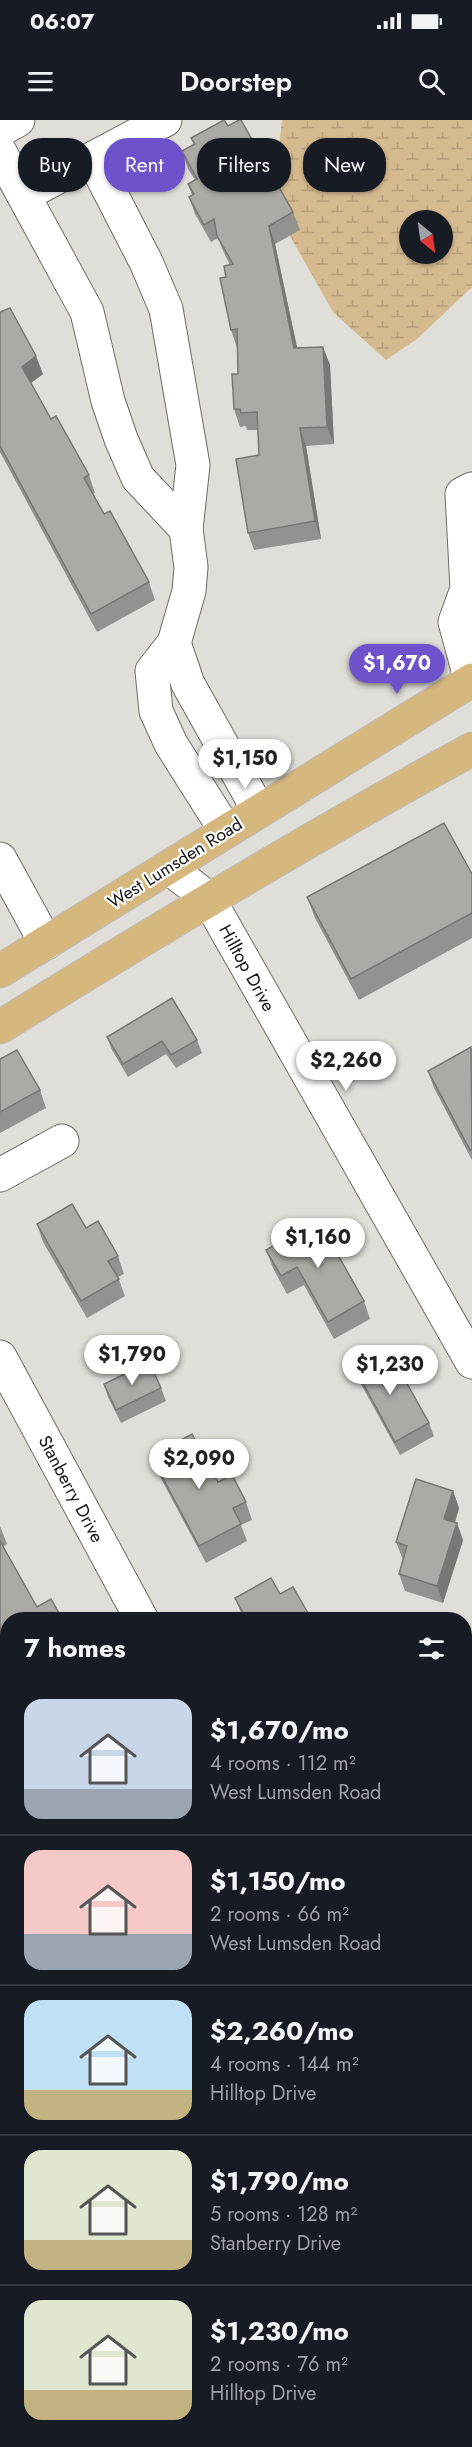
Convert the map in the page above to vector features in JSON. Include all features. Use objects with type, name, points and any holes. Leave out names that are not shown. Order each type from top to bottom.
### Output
[{"type":"main road","name":"West Lumsden Road","points":[[0,971],[472,681]]},
{"type":"main road","points":[[0,1027],[208,898],[472,749]]},
{"type":"street","points":[[0,130],[18,120]]},
{"type":"street","points":[[24,195],[165,120]]},
{"type":"street","points":[[0,152],[87,312],[108,401],[138,478],[186,530]]},
{"type":"street","points":[[93,159],[146,262],[166,309],[193,465],[186,530],[191,567],[189,591],[174,643],[152,671],[156,711],[171,744],[226,831]]},
{"type":"street","points":[[472,489],[462,494],[470,588],[455,622],[472,681]]},
{"type":"street","points":[[174,643],[188,684],[259,811]]},
{"type":"street","points":[[2,867],[46,943]]},
{"type":"street","name":"Hilltop Drive","points":[[168,868],[208,898],[472,1362]]},
{"type":"street","points":[[0,1175],[62,1141]]},
{"type":"street","name":"Stanberry Drive","points":[[0,1357],[138,1612]]},
{"type":"green space","points":[[282,120],[472,120],[472,287],[417,339],[386,360],[333,312],[273,206],[274,192],[291,192],[291,138],[280,138]]},
{"type":"building","points":[[224,120],[228,126],[241,120],[251,138],[197,138],[197,179],[185,157],[185,149],[195,144],[191,138]]},
{"type":"building","points":[[197,179],[197,192],[282,192],[293,212],[269,226],[294,348],[323,347],[327,427],[300,428],[315,521],[248,533],[236,459],[259,455],[257,412],[241,413],[240,409],[234,409],[232,374],[238,374],[237,329],[231,330],[220,278],[226,277],[224,266],[233,264],[217,236],[214,219],[204,225],[189,197],[194,194],[188,184]]},
{"type":"building","points":[[10,308],[36,356],[22,367],[51,419],[56,416],[89,475],[84,478],[104,514],[110,511],[149,582],[91,614],[0,446],[0,312]]},
{"type":"building","points":[[444,823],[472,874],[472,913],[351,979],[307,897]]},
{"type":"building","points":[[172,998],[197,1040],[171,1055],[162,1041],[123,1064],[107,1037]]},
{"type":"building","points":[[471,1047],[472,1149],[470,1150],[428,1071]]},
{"type":"building","points":[[17,1050],[40,1090],[0,1112],[0,1059]]},
{"type":"building","points":[[72,1204],[86,1228],[98,1221],[118,1256],[108,1261],[119,1279],[81,1301],[37,1224]]},
{"type":"building","points":[[318,1220],[364,1301],[328,1322],[297,1267],[281,1276],[266,1250]]},
{"type":"building","points":[[380,1348],[400,1383],[405,1380],[429,1423],[395,1442],[352,1363]]},
{"type":"building","points":[[149,1362],[161,1388],[116,1410],[104,1384]]},
{"type":"building","points":[[192,1434],[218,1482],[232,1475],[246,1502],[233,1508],[241,1524],[199,1546],[151,1456]]},
{"type":"building","points":[[416,1479],[453,1491],[444,1519],[457,1523],[437,1586],[399,1574],[407,1546],[396,1542]]},
{"type":"building","points":[[0,1541],[37,1607],[51,1599],[58,1612],[0,1612]]},
{"type":"building","points":[[271,1578],[280,1594],[293,1587],[307,1612],[243,1612],[235,1598]]}]
